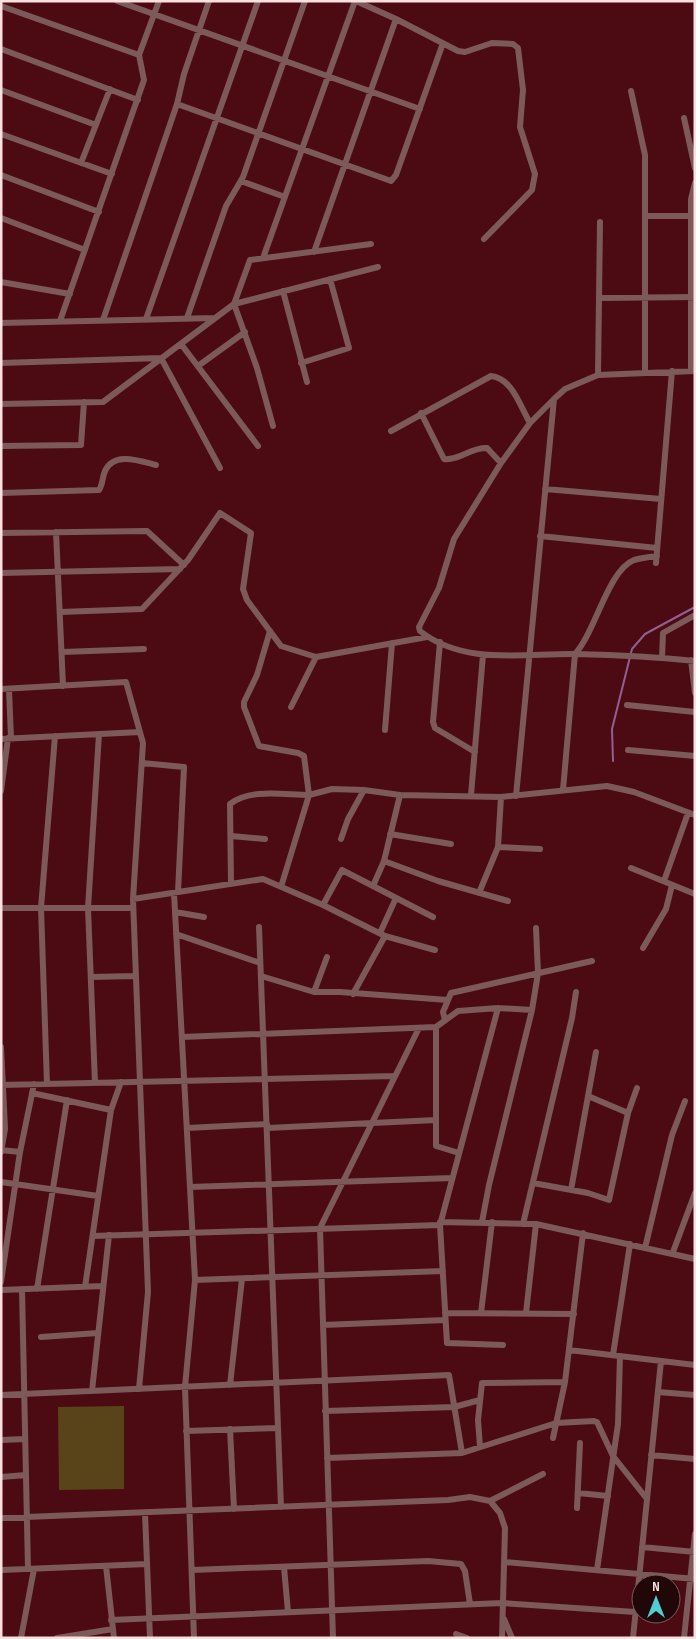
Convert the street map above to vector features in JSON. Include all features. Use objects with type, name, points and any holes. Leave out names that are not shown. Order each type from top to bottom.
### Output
[{"type":"street","points":[[117,1],[420,109]]},
{"type":"street","points":[[60,321],[138,100],[144,80],[139,55],[159,1]]},
{"type":"street","points":[[103,320],[177,104],[184,74],[209,1]]},
{"type":"street","points":[[146,319],[258,1]]},
{"type":"street","points":[[187,318],[226,206],[240,181],[306,1]]},
{"type":"street","points":[[263,258],[327,76],[356,1],[396,18],[458,51],[465,52],[492,43],[513,44],[518,48],[523,90],[520,126],[533,161],[535,184],[532,190],[484,239]]},
{"type":"street","points":[[1,6],[139,55]]},
{"type":"street","points":[[314,252],[396,18]]},
{"type":"street","points":[[177,104],[391,181],[396,175],[443,44]]},
{"type":"street","points":[[1,49],[138,100]]},
{"type":"street","points":[[81,163],[110,89]]},
{"type":"street","points":[[1,90],[96,125]]},
{"type":"street","points":[[631,91],[645,155],[645,372]]},
{"type":"street","points":[[684,118],[695,168]]},
{"type":"street","points":[[1,134],[112,174]]},
{"type":"street","points":[[1,175],[98,212]]},
{"type":"street","points":[[240,181],[285,196]]},
{"type":"street","points":[[695,183],[691,199],[693,216],[693,371],[598,375],[565,389],[554,399],[530,424],[501,463],[454,539],[438,588],[420,627],[420,632],[427,637],[483,655],[575,654],[693,660],[695,693]]},
{"type":"street","points":[[645,216],[693,216]]},
{"type":"street","points":[[1,218],[85,250]]},
{"type":"street","points":[[598,375],[600,222]]},
{"type":"street","points":[[273,426],[245,332],[234,304],[250,260],[371,244]]},
{"type":"street","points":[[1,404],[103,402],[234,304],[378,266]]},
{"type":"street","points":[[301,363],[349,348],[330,279]]},
{"type":"street","points":[[1,282],[70,294]]},
{"type":"street","points":[[283,291],[307,382]]},
{"type":"street","points":[[599,298],[693,297]]},
{"type":"street","points":[[1,323],[216,318]]},
{"type":"street","points":[[198,366],[245,332]]},
{"type":"street","points":[[181,344],[258,446]]},
{"type":"street","points":[[1,363],[161,358]]},
{"type":"street","points":[[161,358],[220,468]]},
{"type":"street","points":[[563,790],[575,654],[587,639],[610,588],[626,566],[633,560],[656,560],[672,371]]},
{"type":"street","points":[[391,431],[490,376],[501,377],[507,383],[530,424]]},
{"type":"street","points":[[516,796],[554,399]]},
{"type":"street","points":[[1,446],[82,444],[84,402]]},
{"type":"street","points":[[421,413],[444,459],[449,460],[477,448],[487,448],[501,463]]},
{"type":"street","points":[[1,492],[99,490],[106,470],[116,461],[130,459],[156,465]]},
{"type":"street","points":[[545,489],[661,499]]},
{"type":"street","points":[[60,612],[142,609],[182,567],[220,513],[251,532],[243,589],[247,600],[281,646],[316,657],[427,637]]},
{"type":"street","points":[[1,533],[147,531],[182,567]]},
{"type":"street","points":[[56,532],[63,686]]},
{"type":"street","points":[[540,536],[657,548]]},
{"type":"street","points":[[1,573],[182,567]]},
{"type":"street","points":[[662,658],[663,633],[695,615]]},
{"type":"street","points":[[270,631],[258,675],[244,707],[259,746],[298,753],[304,756],[309,794],[281,887]]},
{"type":"street","points":[[440,642],[433,722],[436,728],[475,752]]},
{"type":"street","points":[[385,730],[392,643]]},
{"type":"street","points":[[62,652],[144,649]]},
{"type":"street","points":[[471,795],[483,655]]},
{"type":"street","points":[[291,707],[316,657]]},
{"type":"street","points":[[1,689],[126,682],[143,743],[133,899],[148,1292],[139,1389]]},
{"type":"street","points":[[1,791],[7,738],[9,688]]},
{"type":"street","points":[[627,705],[695,712]]},
{"type":"street","points":[[7,738],[140,732]]},
{"type":"street","points":[[95,1083],[88,908],[99,734]]},
{"type":"street","points":[[47,1084],[41,908],[55,736]]},
{"type":"street","points":[[628,750],[695,756]]},
{"type":"street","points":[[142,763],[184,767],[175,912],[195,1280],[184,1387],[194,1638]]},
{"type":"street","points":[[231,884],[230,804],[237,798],[250,795],[309,794],[332,789],[364,790],[400,795],[501,797],[607,786],[634,792],[692,814],[664,881]]},
{"type":"street","points":[[341,839],[348,819],[364,790]]},
{"type":"street","points":[[373,886],[384,861],[400,795]]},
{"type":"street","points":[[479,893],[498,847],[501,797]]},
{"type":"street","points":[[390,834],[452,844]]},
{"type":"street","points":[[231,836],[265,839]]},
{"type":"street","points":[[498,847],[540,849]]},
{"type":"street","points":[[384,861],[438,881],[508,901]]},
{"type":"street","points":[[631,868],[695,894]]},
{"type":"street","points":[[324,905],[342,870],[433,917]]},
{"type":"street","points":[[133,899],[263,879],[324,905],[382,935],[435,950]]},
{"type":"street","points":[[643,948],[666,909],[672,884]]},
{"type":"street","points":[[352,994],[382,935],[396,898]]},
{"type":"street","points":[[1,908],[133,908]]},
{"type":"street","points":[[175,912],[204,917]]},
{"type":"street","points":[[259,926],[281,1507]]},
{"type":"street","points":[[482,1222],[489,1185],[532,1010],[538,973],[536,928]]},
{"type":"street","points":[[176,934],[260,963]]},
{"type":"street","points":[[314,992],[327,957]]},
{"type":"street","points":[[445,1020],[443,1012],[452,993],[592,961]]},
{"type":"street","points":[[91,977],[136,976]]},
{"type":"street","points":[[261,976],[314,992],[448,1000]]},
{"type":"street","points":[[524,1224],[572,1018],[576,992]]},
{"type":"street","points":[[182,1037],[436,1027],[458,1011],[498,1008],[532,1010]]},
{"type":"street","points":[[498,1008],[440,1223],[447,1343],[503,1345]]},
{"type":"street","points":[[436,1027],[436,1146],[459,1153]]},
{"type":"street","points":[[333,1638],[320,1228],[419,1028]]},
{"type":"street","points":[[1,1047],[5,1129],[1,1150],[20,1152]]},
{"type":"street","points":[[571,1190],[596,1052]]},
{"type":"street","points":[[2,1085],[395,1076]]},
{"type":"street","points":[[85,1287],[111,1110],[121,1082]]},
{"type":"street","points":[[1,1282],[20,1152],[34,1084]]},
{"type":"street","points":[[533,1183],[609,1200],[628,1113],[637,1088]]},
{"type":"street","points":[[32,1093],[111,1110]]},
{"type":"street","points":[[588,1096],[628,1113]]},
{"type":"street","points":[[37,1288],[67,1100]]},
{"type":"street","points":[[645,1248],[672,1135],[685,1101]]},
{"type":"street","points":[[187,1128],[436,1120]]},
{"type":"street","points":[[190,1187],[452,1178]]},
{"type":"street","points":[[1,1182],[98,1196]]},
{"type":"street","points":[[673,1252],[695,1193]]},
{"type":"street","points":[[481,1313],[492,1222]]},
{"type":"street","points":[[93,1236],[492,1222],[536,1224],[584,1233],[645,1248],[673,1252],[695,1259]]},
{"type":"street","points":[[526,1313],[536,1224]]},
{"type":"street","points":[[553,1438],[565,1382],[584,1233]]},
{"type":"street","points":[[92,1392],[109,1235]]},
{"type":"street","points":[[597,1570],[618,1424],[616,1356],[630,1244]]},
{"type":"street","points":[[195,1280],[442,1271]]},
{"type":"street","points":[[230,1385],[242,1278]]},
{"type":"street","points":[[1,1290],[104,1286]]},
{"type":"street","points":[[21,1638],[31,1569],[27,1517],[22,1289]]},
{"type":"street","points":[[445,1313],[574,1314]]},
{"type":"street","points":[[323,1325],[445,1320]]},
{"type":"street","points":[[41,1336],[98,1333]]},
{"type":"street","points":[[569,1350],[695,1365]]},
{"type":"street","points":[[504,1562],[639,1574],[661,1361]]},
{"type":"street","points":[[1,1395],[449,1375],[462,1453]]},
{"type":"street","points":[[480,1447],[478,1420],[482,1383],[565,1382]]},
{"type":"street","points":[[658,1392],[695,1395]]},
{"type":"street","points":[[325,1411],[454,1407],[480,1400]]},
{"type":"street","points":[[327,1458],[462,1453],[556,1423],[597,1422],[614,1456],[647,1499]]},
{"type":"street","points":[[186,1431],[277,1428]]},
{"type":"street","points":[[230,1429],[234,1509]]},
{"type":"street","points":[[1,1440],[25,1439]]},
{"type":"street","points":[[577,1508],[580,1443]]},
{"type":"street","points":[[652,1455],[695,1459]]},
{"type":"street","points":[[1,1518],[448,1500],[470,1497],[490,1501],[543,1474]]},
{"type":"street","points":[[1,1477],[26,1475]]},
{"type":"street","points":[[578,1493],[608,1496]]},
{"type":"street","points":[[490,1501],[500,1513],[505,1528],[502,1638]]},
{"type":"street","points":[[145,1512],[150,1638]]},
{"type":"street","points":[[684,1638],[692,1579],[695,1534]]},
{"type":"street","points":[[642,1546],[694,1552]]},
{"type":"street","points":[[192,1570],[428,1561],[456,1563],[461,1564],[465,1571],[470,1604]]},
{"type":"street","points":[[1,1570],[147,1564]]},
{"type":"street","points":[[106,1566],[114,1638]]},
{"type":"street","points":[[284,1567],[288,1612]]},
{"type":"street","points":[[111,1620],[502,1603],[631,1612]]},
{"type":"street","points":[[502,1616],[512,1638]]},
{"type":"street","points":[[633,1638],[634,1624]]},
{"type":"street","points":[[57,1638],[112,1629]]},
{"type":"street","points":[[456,1634],[467,1638]]},
{"type":"shaded area","points":[[124,1406],[124,1489],[59,1490],[58,1407]]},
{"type":"waterway","points":[[613,761],[612,729],[632,649],[645,634],[695,607]]}]
